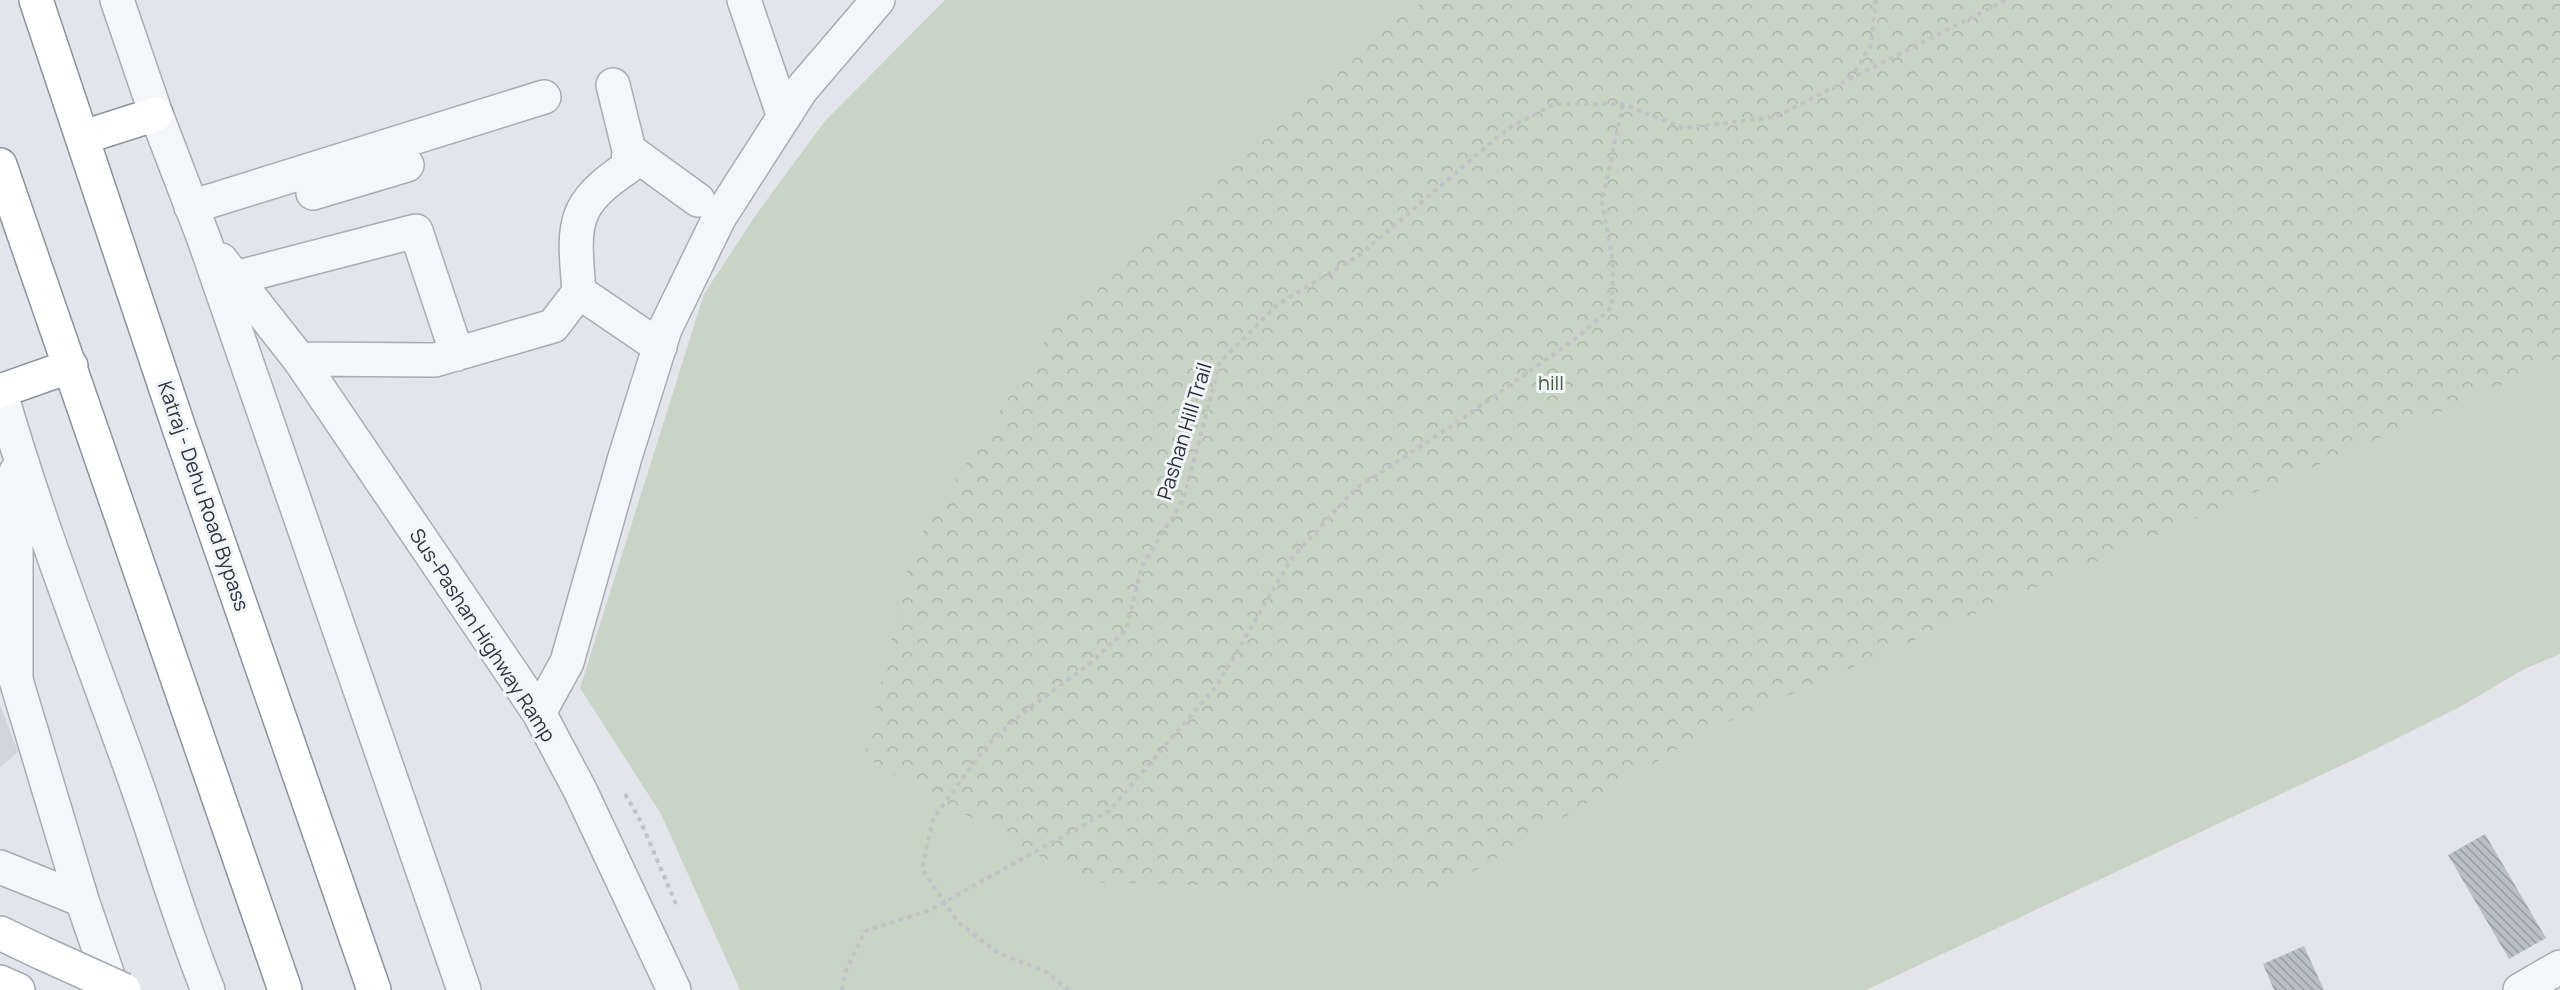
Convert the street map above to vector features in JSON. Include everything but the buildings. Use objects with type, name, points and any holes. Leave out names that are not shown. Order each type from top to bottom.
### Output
[{"type":"main road","name":"Katraj - Dehu Road Bypass","points":[[36,0],[84,137],[179,428],[374,990]]},
{"type":"main road","points":[[84,137],[156,114]]},
{"type":"main road","points":[[0,165],[285,990]]},
{"type":"main road","points":[[0,391],[71,366]]},
{"type":"main road","points":[[0,933],[124,990]]},
{"type":"main road","points":[[0,982],[18,990]]},
{"type":"street","points":[[117,0],[156,114],[198,224],[464,990]]},
{"type":"street","points":[[744,0],[784,117]]},
{"type":"street","points":[[540,713],[567,662],[625,457],[665,329],[719,218],[801,90],[878,0]]},
{"type":"street","points":[[299,359],[435,360],[552,326],[579,292],[577,262],[579,215],[589,197],[628,167],[629,150],[613,85]]},
{"type":"street","points":[[198,224],[544,97]]},
{"type":"street","points":[[629,150],[698,201]]},
{"type":"street","points":[[198,224],[407,165]]},
{"type":"street","name":"Sus-Pashan Highway Ramp","points":[[198,224],[235,278],[299,359],[540,713],[580,790],[674,990]]},
{"type":"street","points":[[235,278],[417,231],[457,354]]},
{"type":"street","points":[[579,292],[660,347]]},
{"type":"street","points":[[0,391],[16,449],[136,783],[189,943],[208,990]]},
{"type":"street","points":[[16,449],[16,680],[82,900],[113,990]]},
{"type":"street","points":[[0,867],[82,900]]},
{"type":"street","points":[[2520,990],[2560,967]]},
{"type":"path","points":[[1850,80],[1871,45],[1876,0]]},
{"type":"path","name":"Pashan Hill Trail","points":[[1069,990],[1045,970],[998,952],[958,922],[922,869],[933,819],[985,748],[1022,714],[1087,666],[1126,630],[1142,566],[1184,498],[1220,362],[1277,305],[1361,254],[1507,129],[1554,104],[1623,104],[1683,128],[1775,117],[2006,0]]},
{"type":"path","points":[[842,990],[846,971],[865,932],[928,911],[1109,811],[1218,684],[1291,560],[1355,489],[1450,427],[1574,340],[1612,307],[1613,262],[1602,202],[1623,104]]},
{"type":"shaded area","points":[[0,705],[18,752],[0,767]]},
{"type":"green space","points":[[945,0],[2560,0],[2560,654],[2524,669],[2460,707],[2372,751],[1866,990],[740,990],[661,814],[580,688],[704,294],[758,212],[825,121]]},
{"type":"green space","name":"hill","points":[[1426,0],[2560,0],[2560,363],[2547,365],[1711,729],[1441,891],[1085,882],[864,757],[913,547],[1066,308],[1326,69]]}]
